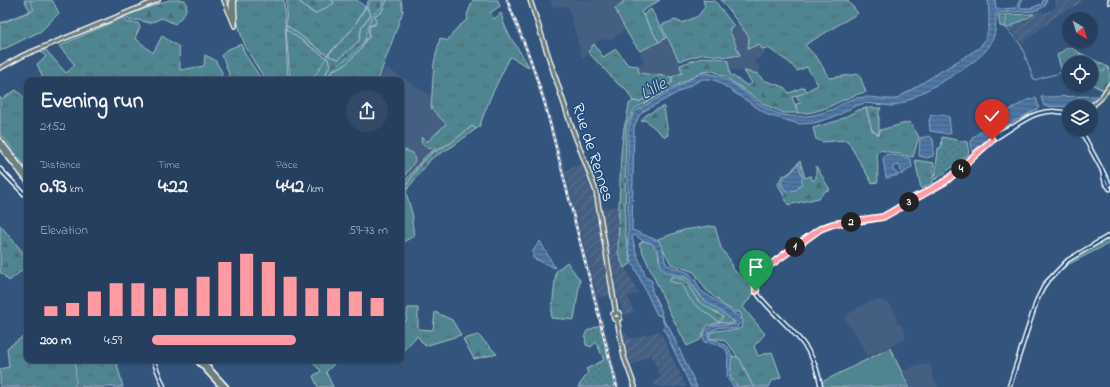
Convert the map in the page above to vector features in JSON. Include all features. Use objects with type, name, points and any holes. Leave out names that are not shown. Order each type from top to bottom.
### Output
[{"type":"highway","points":[[0,141],[24,172]]},
{"type":"highway","points":[[0,146],[24,176]]},
{"type":"highway","points":[[200,363],[222,387]]},
{"type":"highway","points":[[204,363],[226,387]]},
{"type":"main road","points":[[0,68],[24,55],[158,0]]},
{"type":"main road","points":[[224,0],[235,26],[232,0]]},
{"type":"main road","name":"Rue de Rennes","points":[[531,0],[569,120],[596,192],[616,314],[619,313],[620,318],[617,319],[624,360],[635,387]]},
{"type":"main road","points":[[1098,101],[1110,85]]},
{"type":"street","points":[[821,387],[812,355],[800,338],[761,298],[756,290],[756,284],[769,266],[820,229],[833,224],[877,219],[902,206],[907,200],[924,193],[955,174],[999,133],[1042,111],[1054,110],[1062,112]]},
{"type":"street","points":[[1084,136],[1110,185]]},
{"type":"street","points":[[0,169],[24,195]]},
{"type":"street","points":[[1102,170],[1104,183],[1110,189]]},
{"type":"street","points":[[1009,387],[1037,300],[1046,282],[1068,260],[1110,235]]},
{"type":"street","points":[[154,363],[164,387]]},
{"type":"shaded area","points":[[505,0],[509,0],[515,13],[545,94],[566,171],[620,387],[615,387],[542,99]]},
{"type":"shaded area","points":[[550,0],[623,0],[623,4],[615,8],[624,30],[611,40],[607,39],[598,41],[584,58],[582,57],[568,6],[553,7]]},
{"type":"shaded area","points":[[988,0],[995,0],[996,9],[1016,8],[1020,0],[1023,0],[1020,8],[1031,8],[1042,4],[1043,0],[1047,0],[1044,7],[1034,11],[996,13],[994,36],[985,51],[965,68],[905,102],[892,106],[865,103],[855,106],[837,116],[814,123],[799,124],[768,115],[717,81],[702,79],[644,111],[639,116],[634,127],[632,230],[659,241],[663,249],[667,265],[689,273],[695,279],[700,290],[738,316],[741,321],[736,329],[719,327],[708,333],[709,339],[716,340],[728,347],[732,356],[730,377],[738,387],[734,387],[727,378],[728,355],[726,349],[715,343],[704,342],[703,336],[712,326],[720,324],[735,324],[735,322],[702,298],[688,278],[666,272],[661,267],[658,251],[651,243],[643,241],[635,235],[632,237],[646,277],[652,281],[652,291],[662,312],[661,314],[666,325],[668,325],[697,387],[691,387],[663,327],[665,326],[660,315],[657,315],[632,262],[628,247],[628,129],[633,114],[637,110],[701,73],[713,74],[724,78],[763,106],[784,115],[797,117],[817,114],[857,98],[867,97],[896,99],[979,48],[986,37],[989,26]]},
{"type":"shaded area","points":[[1054,0],[1080,0],[1083,2],[1062,12],[1022,43],[1008,28],[1039,11],[1046,12],[1053,9],[1056,5]]},
{"type":"shaded area","points":[[739,24],[749,37],[749,49],[759,44],[766,53],[754,61],[760,68],[758,74],[729,69],[728,57],[740,55],[729,28]]},
{"type":"shaded area","points":[[666,38],[679,61],[682,73],[672,77],[639,73],[638,64],[644,63],[640,51]]},
{"type":"shaded area","points":[[385,67],[401,77],[380,77]]},
{"type":"shaded area","points":[[404,79],[431,96],[431,108],[476,129],[453,146],[432,158],[408,188],[406,192],[413,217],[412,222],[414,236],[404,241]]},
{"type":"shaded area","points":[[1098,96],[1093,100],[1062,100],[1062,107],[1044,106],[1041,97]]},
{"type":"shaded area","points":[[1036,98],[1039,107],[1037,109],[1002,128],[1004,113],[1027,100]]},
{"type":"shaded area","points":[[931,115],[942,115],[949,117],[951,133],[930,131],[929,121]]},
{"type":"shaded area","points":[[991,125],[996,132],[972,152],[971,142],[973,137]]},
{"type":"shaded area","points":[[930,136],[933,139],[933,156],[927,158],[919,156],[920,138]]},
{"type":"shaded area","points":[[887,154],[909,158],[911,160],[912,167],[901,175],[900,166],[896,165],[893,167],[893,170],[899,175],[886,178],[883,158]]},
{"type":"shaded area","points":[[583,162],[593,187],[597,209],[619,206],[618,253],[638,293],[628,297],[634,312],[624,315],[616,293],[598,298],[566,171]]},
{"type":"shaded area","points":[[798,163],[802,176],[802,184],[796,190],[787,192],[781,184],[782,181],[794,170]]},
{"type":"shaded area","points":[[540,241],[555,268],[533,258],[533,251]]},
{"type":"shaded area","points":[[881,300],[883,302],[888,302],[892,307],[896,314],[897,324],[900,324],[905,331],[905,340],[867,356],[856,335],[844,319],[851,312],[870,301]]},
{"type":"shaded area","points":[[660,331],[686,387],[656,387],[653,382],[661,377],[651,355],[629,367],[623,333],[625,332],[630,339]]},
{"type":"shaded area","points":[[920,364],[931,365],[932,375],[938,387],[911,387],[902,371]]},
{"type":"green space","points":[[24,0],[52,0],[59,13],[41,31],[0,51],[0,23],[30,11]]},
{"type":"green space","points":[[169,0],[185,0],[187,7],[180,19],[175,24],[162,18],[150,23],[138,20],[130,21],[125,16]]},
{"type":"green space","points":[[236,0],[284,0],[288,77],[264,77],[248,52],[240,33]]},
{"type":"green space","points":[[287,0],[297,0],[313,13],[318,12],[334,3],[332,0],[357,0],[365,7],[369,0],[356,23],[366,7],[371,15],[362,26],[359,41],[339,59],[332,58],[329,54],[352,30],[327,55],[286,25]]},
{"type":"green space","points":[[297,0],[332,0],[334,3],[315,14]]},
{"type":"green space","points":[[371,0],[387,0],[381,13],[375,15],[376,23],[369,26],[369,38],[366,39],[362,48],[345,65],[333,70],[330,77],[324,77],[330,65],[328,59],[286,29],[286,25],[328,56],[339,59],[359,41],[362,26],[371,15],[367,7]]},
{"type":"green space","points":[[387,0],[401,0],[403,11],[379,77],[330,77],[333,70],[345,65],[362,48],[366,39],[369,37],[369,26],[375,25],[375,15],[381,13]]},
{"type":"green space","points":[[473,0],[498,0],[500,6],[490,13],[494,19],[501,13],[509,35],[529,67],[510,57],[491,96],[479,127],[476,129],[472,126],[451,143],[435,151],[421,163],[406,186],[408,188],[406,192],[413,217],[412,222],[414,236],[404,241],[404,182],[421,161],[435,149],[435,147],[429,149],[422,144],[422,137],[428,141],[446,124],[431,108],[434,63],[440,38],[447,41],[457,28],[468,19],[467,15]]},
{"type":"green space","points":[[623,0],[660,0],[641,12],[659,42],[640,51],[626,31],[615,8],[623,4]]},
{"type":"green space","points":[[703,0],[715,1],[734,26],[729,29],[740,55],[728,57],[704,54],[679,61],[661,25],[675,20],[682,23],[698,16],[705,7]]},
{"type":"green space","points":[[721,0],[847,0],[858,13],[805,45],[818,59],[829,78],[859,74],[866,92],[857,94],[824,109],[807,113],[798,113],[796,104],[801,103],[796,96],[818,85],[807,67],[797,71],[790,63],[768,48],[762,49],[759,44],[748,49],[749,37]]},
{"type":"green space","points":[[651,9],[666,38],[659,42],[643,15]]},
{"type":"green space","points":[[1034,14],[1008,28],[1000,26],[998,15]]},
{"type":"green space","points":[[124,17],[128,23],[138,23],[140,27],[135,38],[153,53],[162,36],[179,47],[180,70],[204,66],[205,55],[215,60],[223,74],[219,77],[43,77],[37,64],[46,57],[41,52],[46,50],[66,73],[75,65],[59,46]]},
{"type":"green space","points":[[286,29],[328,59],[330,65],[324,77],[290,77]]},
{"type":"green space","points":[[241,44],[245,54],[260,77],[230,77],[221,56],[226,50]]},
{"type":"green space","points":[[594,44],[603,57],[616,49],[628,65],[638,66],[639,73],[672,77],[672,83],[639,102],[633,101],[625,88],[619,85],[588,52]]},
{"type":"green space","points":[[1067,48],[1072,48],[1080,53],[1078,56],[1062,56],[1062,72],[1057,55]]},
{"type":"green space","points":[[1080,53],[1086,56],[1078,56]]},
{"type":"green space","points":[[704,57],[725,59],[728,61],[730,74],[748,86],[752,83],[744,71],[758,74],[763,80],[784,87],[789,93],[804,87],[807,92],[792,97],[798,113],[784,113],[765,105],[726,77],[713,71],[701,72],[636,108],[632,113],[626,127],[625,232],[631,264],[624,268],[618,253],[619,206],[621,154],[624,127],[629,104],[633,101],[639,102],[672,83],[672,77],[682,73],[680,65]]},
{"type":"green space","points":[[1098,62],[1108,67],[1109,79],[1105,91],[1098,88]]},
{"type":"green space","points":[[16,90],[24,97],[24,165],[5,139],[0,135],[0,97],[2,99]]},
{"type":"green space","points":[[664,106],[668,135],[665,137],[645,120],[641,121],[646,115]]},
{"type":"green space","points":[[866,108],[872,130],[879,135],[880,130],[910,122],[919,137],[913,157],[880,150],[876,154],[878,164],[878,182],[872,183],[847,140],[822,142],[816,139],[813,128],[837,121],[858,110]]},
{"type":"green space","points":[[866,108],[881,108],[879,112],[879,135],[872,130]]},
{"type":"green space","points":[[472,126],[476,129],[453,146],[432,158],[408,188],[406,186],[421,163],[432,153],[451,143]]},
{"type":"green space","points":[[942,137],[967,142],[969,154],[935,180],[938,148],[941,148]]},
{"type":"green space","points":[[404,151],[413,153],[415,161],[404,177]]},
{"type":"green space","points":[[915,160],[934,163],[933,183],[921,189]]},
{"type":"green space","points":[[800,161],[805,178],[811,176],[813,181],[816,178],[816,166],[830,190],[825,191],[819,198],[788,205],[778,184],[782,176],[790,172]]},
{"type":"green space","points":[[0,225],[22,251],[24,256],[24,269],[9,281],[0,272]]},
{"type":"green space","points":[[710,226],[715,227],[721,248],[730,260],[732,268],[753,288],[753,294],[743,307],[765,334],[754,346],[758,356],[772,352],[781,377],[772,381],[769,387],[753,387],[740,360],[731,347],[721,339],[711,339],[709,334],[721,330],[737,330],[741,328],[743,322],[740,312],[735,312],[724,305],[706,290],[694,272],[671,264],[658,239],[684,230]]},
{"type":"green space","points":[[1110,237],[1110,243],[1067,265],[1057,273],[1069,261]]},
{"type":"green space","points":[[643,241],[651,243],[658,251],[659,260],[670,272],[688,278],[702,298],[718,308],[734,322],[732,324],[720,322],[707,326],[700,340],[687,346],[670,313],[639,244]]},
{"type":"green space","points":[[567,262],[580,280],[574,320],[551,318],[556,271]]},
{"type":"green space","points":[[672,276],[685,280],[698,301],[723,317],[719,322],[693,303],[682,285],[669,281]]},
{"type":"green space","points":[[408,308],[418,308],[418,329],[433,330],[435,312],[452,320],[461,335],[425,346],[417,336],[404,350],[404,321],[406,321]]},
{"type":"green space","points":[[600,325],[615,387],[578,387],[588,373],[586,369],[604,360],[596,342],[591,347],[586,345],[585,335],[587,331]]},
{"type":"green space","points":[[478,335],[497,354],[474,359],[463,339]]},
{"type":"green space","points":[[24,336],[24,363],[117,363],[123,387],[0,387],[0,369],[9,367],[7,348]]},
{"type":"green space","points":[[890,348],[909,387],[823,387],[822,382]]},
{"type":"green space","points":[[732,356],[740,359],[753,387],[738,387],[730,377]]},
{"type":"green space","points":[[313,363],[335,363],[326,372],[333,387],[318,387],[313,376],[321,371]]},
{"type":"waterway","points":[[0,24],[34,10],[30,0]]},
{"type":"waterway","points":[[314,77],[328,55],[354,27],[369,0]]},
{"type":"waterway","points":[[328,77],[337,65],[352,55],[361,46],[366,36],[370,20],[376,11],[381,8],[383,0]]},
{"type":"waterway","points":[[1008,11],[1005,27],[1021,45],[1034,80],[1062,72]]},
{"type":"waterway","points":[[1098,69],[1104,72],[1105,69]]},
{"type":"waterway","points":[[1098,87],[1104,90]]},
{"type":"waterway","points":[[74,387],[76,383],[75,363]]},
{"type":"railway","points":[[507,0],[530,58],[545,104],[617,387]]},
{"type":"route","points":[[756,291],[756,284],[759,277],[767,268],[818,230],[833,224],[883,217],[946,181],[992,140]]},
{"type":"water label","name":"L'Ille","points":[[653,88]]}]
